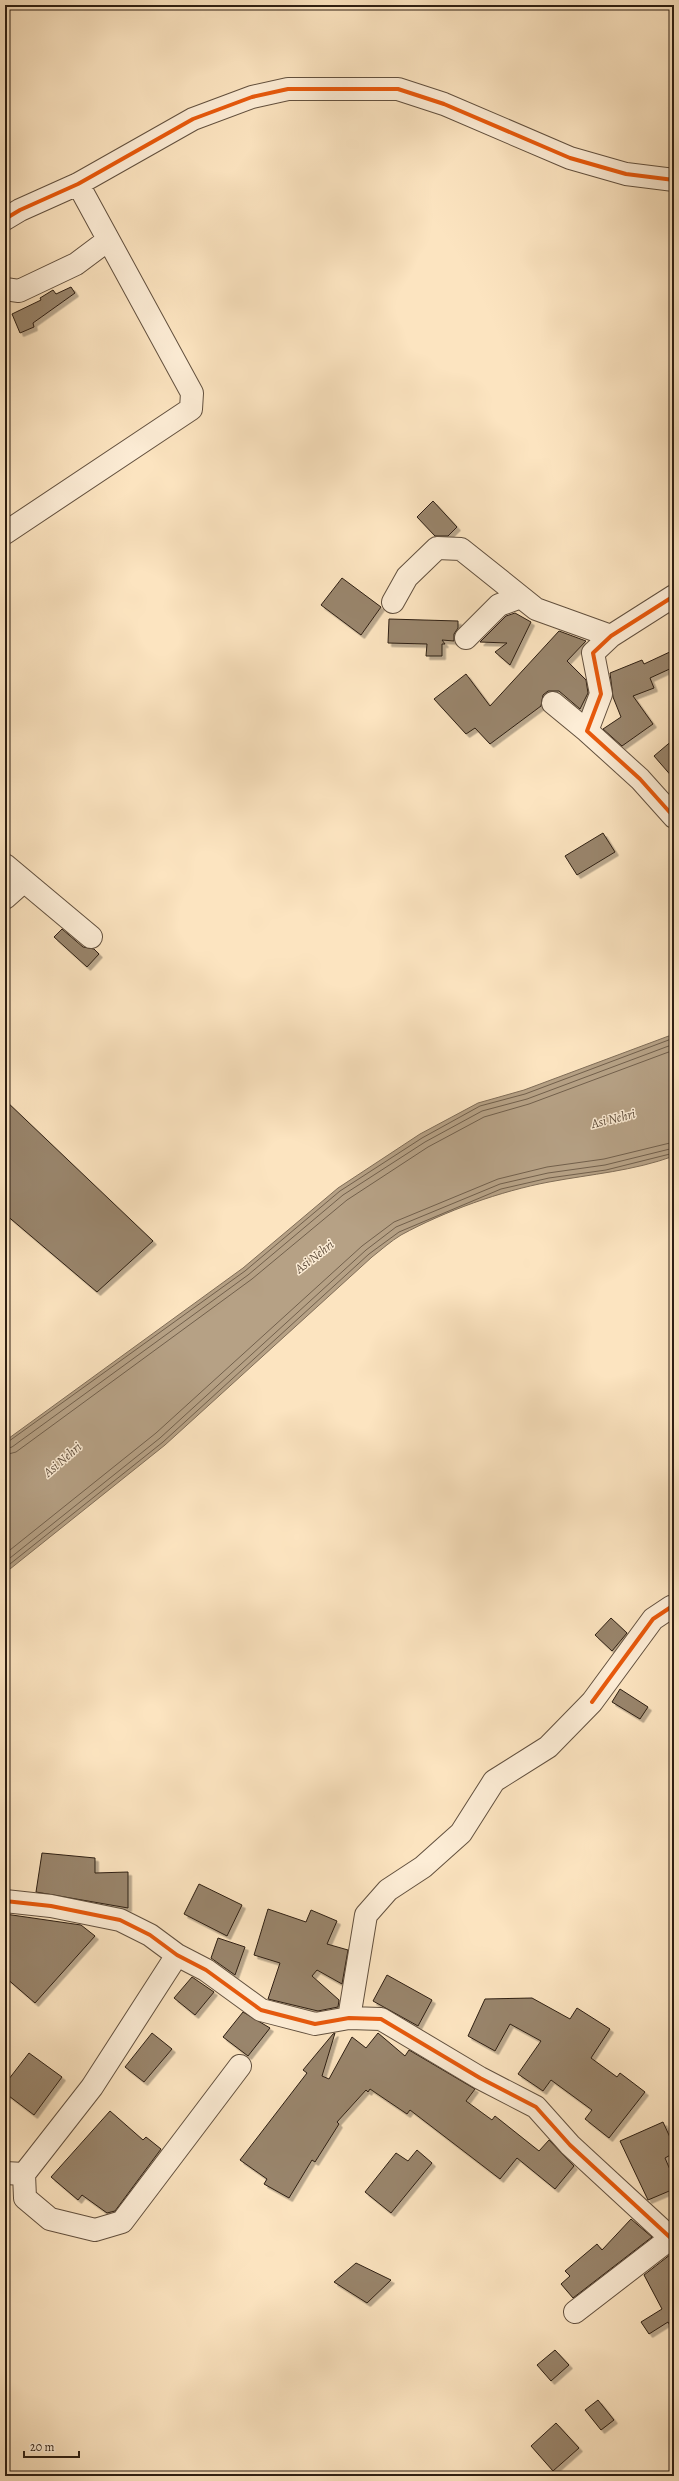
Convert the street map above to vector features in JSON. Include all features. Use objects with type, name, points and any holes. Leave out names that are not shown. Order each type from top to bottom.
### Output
[{"type":"street","points":[[5,219],[20,210],[78,184],[194,119],[252,97],[288,89],[398,89],[444,104],[570,158],[626,174],[674,180]]},
{"type":"street","points":[[5,533],[191,410],[192,393],[78,184]]},
{"type":"street","points":[[5,289],[19,291],[76,264],[108,240]]},
{"type":"street","points":[[394,602],[407,577],[436,548],[461,549],[536,608],[611,636]]},
{"type":"street","points":[[587,730],[601,694],[593,653],[611,636],[674,596]]},
{"type":"street","points":[[466,638],[498,605],[521,597]]},
{"type":"street","points":[[553,703],[587,730],[640,779],[674,817]]},
{"type":"street","points":[[5,865],[23,882],[91,937]]},
{"type":"street","points":[[5,898],[23,882]]},
{"type":"street","points":[[349,2018],[365,1929],[366,1915],[388,1890],[423,1867],[461,1833],[494,1781],[548,1747],[592,1702],[654,1619],[671,1607],[674,1609]]},
{"type":"street","points":[[5,1901],[51,1906],[120,1920],[150,1935],[178,1956],[206,1970],[261,2010],[316,2024],[349,2018],[381,2019],[480,2078],[536,2108],[570,2145],[672,2239],[574,2312]]},
{"type":"street","points":[[178,1956],[92,2086],[14,2174],[25,2198],[50,2219],[95,2230],[122,2222],[240,2066]]},
{"type":"water","name":"Asi Nehri","points":[[674,1034],[674,1156],[628,1169],[549,1182],[493,1196],[436,1218],[401,1235],[372,1257],[165,1445],[5,1573],[5,1441],[243,1268],[338,1188],[420,1134],[478,1103],[524,1090]]},
{"type":"building","points":[[71,287],[75,293],[33,323],[34,327],[20,333],[12,314],[41,300],[40,298],[53,290],[56,294]]},
{"type":"building","points":[[433,501],[457,527],[448,536],[435,536],[417,517]]},
{"type":"building","points":[[342,578],[381,607],[361,635],[321,605]]},
{"type":"building","points":[[515,613],[531,622],[510,665],[495,652],[507,643],[480,642],[506,616]]},
{"type":"building","points":[[389,619],[458,621],[458,628],[454,634],[454,641],[442,640],[445,644],[442,644],[442,656],[426,656],[427,644],[388,643]]},
{"type":"building","points":[[559,631],[586,641],[567,661],[586,680],[588,693],[580,709],[559,691],[548,691],[543,695],[541,706],[490,744],[475,728],[466,734],[434,699],[466,674],[490,706]]},
{"type":"building","points":[[674,650],[674,667],[650,678],[654,688],[633,696],[653,724],[622,746],[603,729],[621,717],[613,697],[610,673],[642,660],[644,664]]},
{"type":"building","points":[[674,739],[674,779],[654,756]]},
{"type":"building","points":[[603,833],[615,852],[577,875],[565,856]]},
{"type":"building","points":[[62,929],[83,947],[94,949],[99,954],[87,967],[54,937]]},
{"type":"building","points":[[5,1100],[153,1241],[97,1292],[5,1214]]},
{"type":"building","points":[[611,1618],[627,1633],[612,1651],[595,1635]]},
{"type":"building","points":[[620,1689],[648,1707],[640,1719],[612,1702]]},
{"type":"building","points":[[42,1853],[95,1858],[95,1873],[128,1872],[128,1908],[36,1892]]},
{"type":"building","points":[[199,1884],[242,1905],[227,1936],[184,1914]]},
{"type":"building","points":[[268,1909],[306,1922],[311,1910],[337,1921],[327,1944],[348,1950],[342,1984],[317,1970],[312,1976],[339,2000],[338,2007],[318,2011],[268,1999],[280,1963],[254,1955]]},
{"type":"building","points":[[5,1914],[81,1925],[95,1936],[35,2003],[5,1977]]},
{"type":"building","points":[[218,1938],[245,1947],[235,1975],[211,1958]]},
{"type":"building","points":[[387,1975],[432,2000],[418,2026],[373,2001]]},
{"type":"building","points":[[192,1977],[214,1992],[195,2015],[174,1998]]},
{"type":"building","points":[[532,1998],[570,2019],[577,2008],[610,2029],[591,2058],[617,2077],[620,2073],[645,2092],[609,2138],[585,2119],[592,2110],[551,2080],[543,2091],[518,2074],[541,2041],[510,2024],[495,2051],[468,2036],[485,1999]]},
{"type":"building","points":[[243,2012],[270,2028],[248,2056],[223,2037]]},
{"type":"building","points":[[152,2033],[172,2049],[144,2082],[125,2067]]},
{"type":"building","points":[[335,2033],[322,2076],[329,2079],[352,2037],[366,2048],[378,2033],[405,2056],[409,2050],[475,2089],[466,2101],[492,2120],[495,2116],[539,2151],[549,2140],[574,2166],[555,2189],[517,2158],[500,2179],[410,2110],[407,2114],[370,2089],[368,2092],[366,2090],[337,2122],[339,2124],[315,2162],[312,2160],[289,2198],[264,2184],[267,2179],[240,2160],[307,2073],[303,2070]]},
{"type":"building","points":[[29,2053],[62,2077],[34,2115],[5,2093],[5,2084]]},
{"type":"building","points":[[110,2111],[143,2140],[146,2137],[161,2149],[115,2211],[107,2213],[82,2195],[78,2200],[51,2177]]},
{"type":"building","points":[[663,2122],[674,2146],[674,2153],[665,2158],[674,2179],[674,2189],[648,2200],[620,2141]]},
{"type":"building","points":[[417,2150],[432,2163],[391,2213],[365,2192],[396,2153],[408,2161]]},
{"type":"building","points":[[631,2219],[652,2237],[573,2298],[561,2284],[570,2276],[565,2271],[597,2244],[602,2250]]},
{"type":"building","points":[[671,2254],[674,2257],[674,2333],[668,2322],[649,2334],[641,2322],[662,2309],[644,2275]]},
{"type":"building","points":[[356,2263],[391,2280],[367,2303],[334,2282]]},
{"type":"building","points":[[555,2350],[569,2365],[551,2381],[537,2365]]},
{"type":"building","points":[[598,2400],[614,2420],[601,2430],[585,2410]]},
{"type":"building","points":[[556,2423],[579,2448],[553,2471],[531,2446]]},
{"type":"cycle path","points":[[5,219],[20,210],[78,184],[193,119],[252,97],[288,89],[398,89],[444,104],[570,158],[626,174],[674,180]]},
{"type":"cycle path","points":[[674,596],[611,636],[593,653],[601,694],[587,731],[640,779],[674,817]]},
{"type":"cycle path","points":[[592,1702],[653,1619],[671,1607],[674,1609]]},
{"type":"cycle path","points":[[5,1901],[51,1906],[120,1920],[150,1935],[177,1955],[206,1970],[261,2010],[315,2024],[349,2018],[381,2019],[480,2078],[536,2107],[570,2145],[674,2241]]}]
